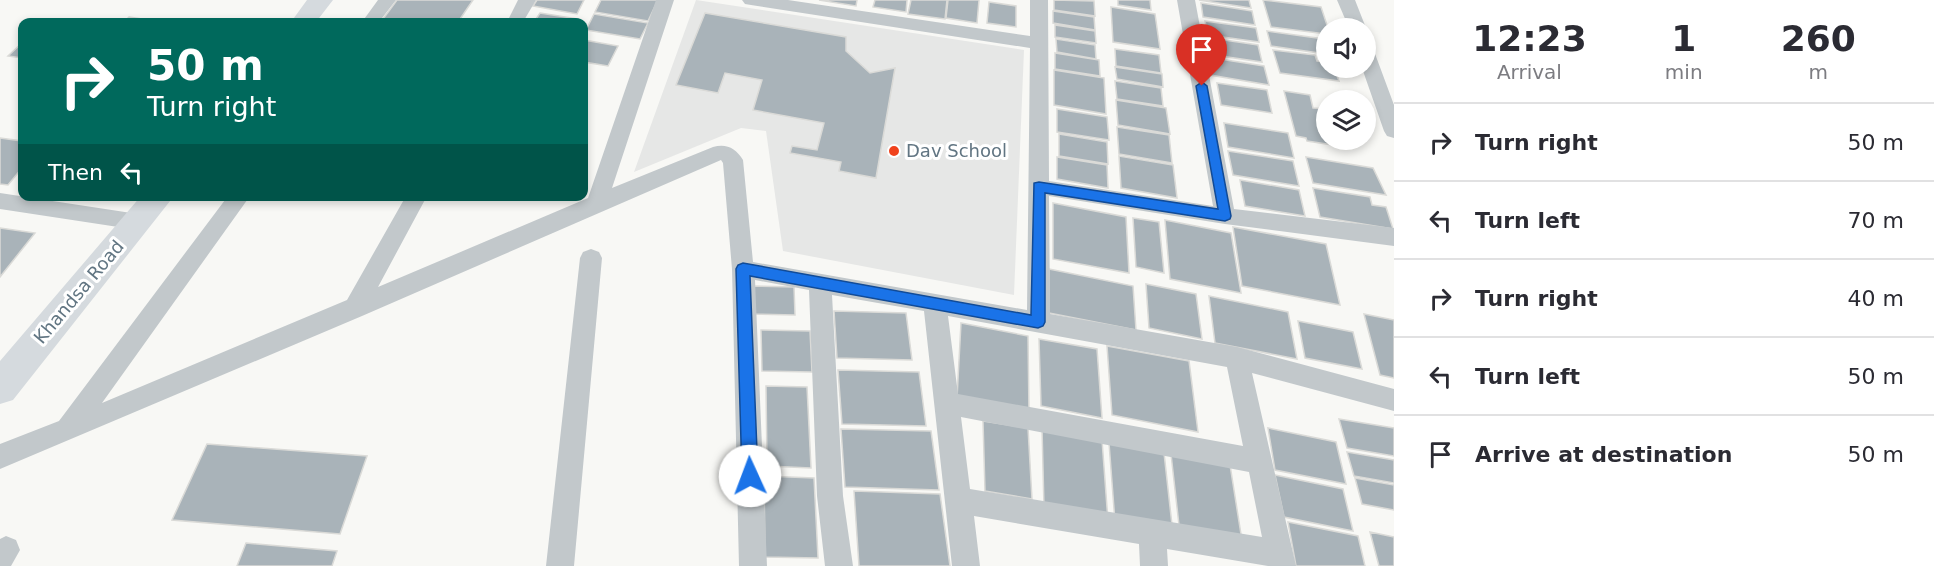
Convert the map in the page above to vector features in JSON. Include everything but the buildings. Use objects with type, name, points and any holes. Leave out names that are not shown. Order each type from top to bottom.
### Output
[{"type":"street","points":[[306,18],[321,0]]},
{"type":"street","points":[[373,18],[387,0]]},
{"type":"street","points":[[517,18],[527,0]]},
{"type":"street","points":[[597,203],[665,0]]},
{"type":"street","points":[[751,0],[1039,43]]},
{"type":"street","points":[[1038,322],[1040,0]]},
{"type":"street","points":[[1186,0],[1225,216]]},
{"type":"street","points":[[1346,0],[1353,18]]},
{"type":"street","points":[[1376,68],[1385,82],[1394,131]]},
{"type":"street","points":[[0,457],[354,309],[720,152],[726,153],[733,160],[743,269],[753,566]]},
{"type":"street","points":[[1039,187],[1225,216],[1394,237]]},
{"type":"street","points":[[0,201],[138,222]]},
{"type":"street","name":"Khandsa Road","points":[[0,388],[155,201]]},
{"type":"street","points":[[67,430],[236,201]]},
{"type":"street","points":[[354,309],[414,201]]},
{"type":"street","points":[[560,566],[591,258]]},
{"type":"street","points":[[743,269],[1237,358],[1394,400]]},
{"type":"street","points":[[820,282],[830,495],[839,566]]},
{"type":"street","points":[[935,303],[966,566]]},
{"type":"street","points":[[957,500],[1152,533],[1281,560],[1237,358]]},
{"type":"street","points":[[946,403],[1260,462]]},
{"type":"street","points":[[1152,533],[1154,566]]},
{"type":"shaded area","name":"Dav School","points":[[696,0],[1024,50],[1014,295],[783,251],[766,131],[741,128],[634,172]]},
{"type":"place","name":"Dav School","points":[[894,151]]},
{"type":"route","points":[[750,476],[743,269],[1038,322],[1039,187],[1225,216],[1202,86]]}]
